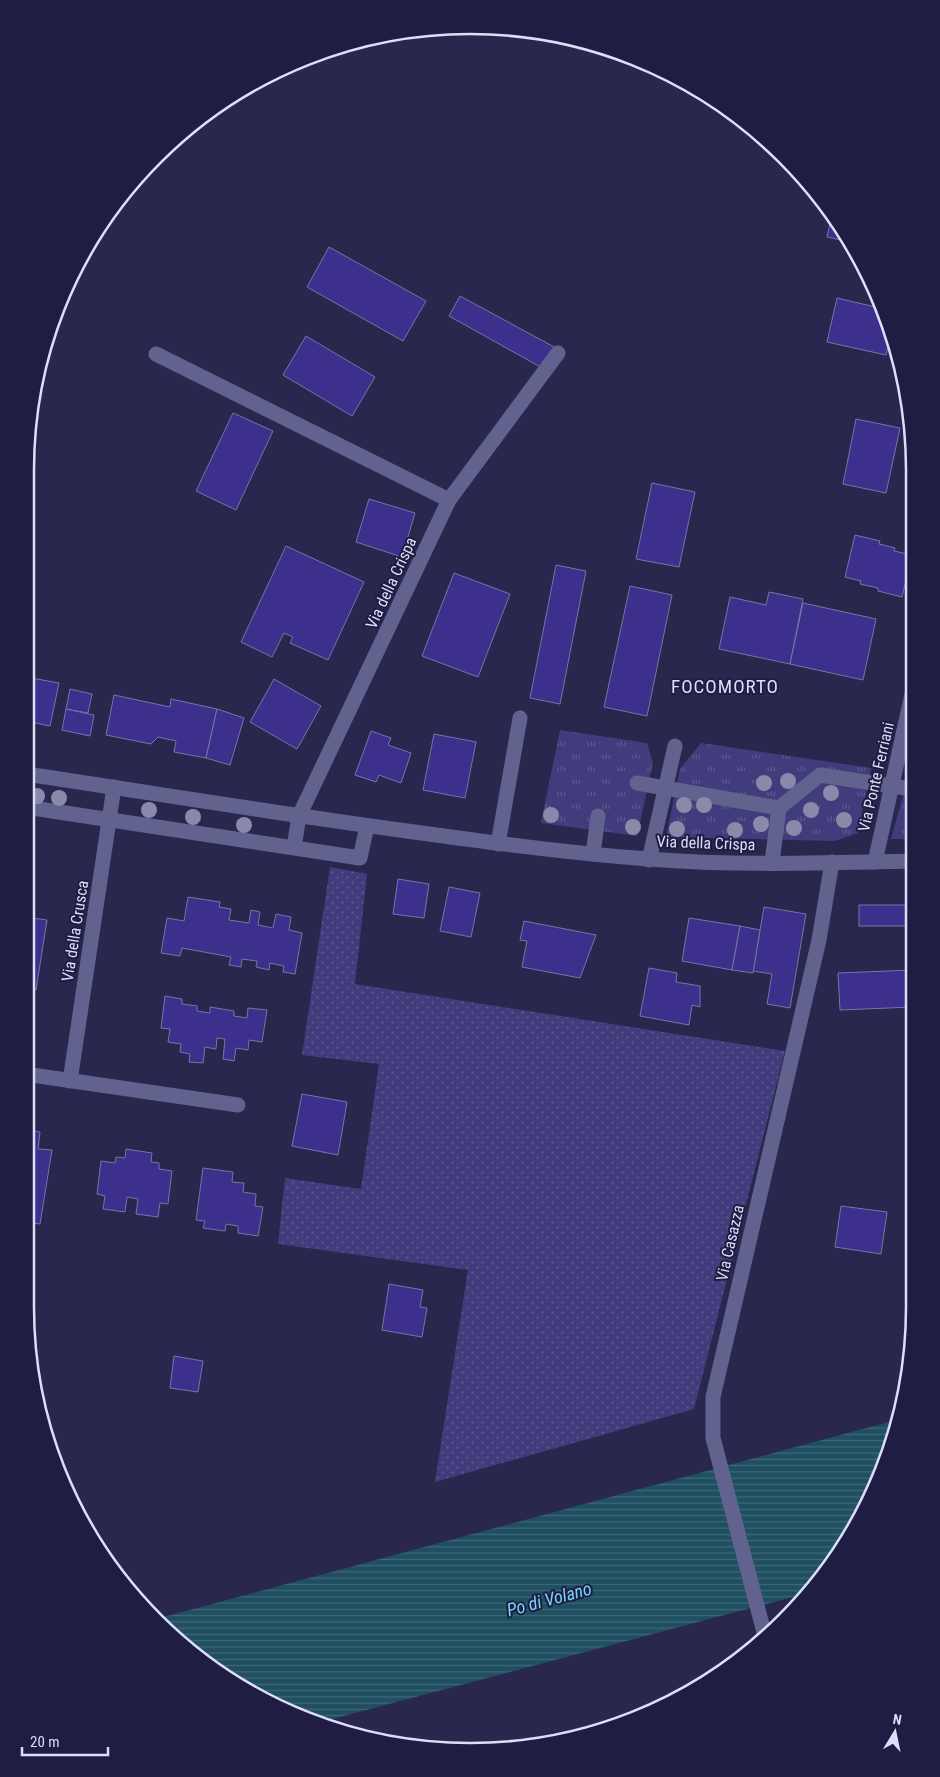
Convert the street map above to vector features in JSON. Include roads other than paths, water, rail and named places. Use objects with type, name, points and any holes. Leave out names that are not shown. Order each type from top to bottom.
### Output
[{"type":"street","name":"Via della Crispa","points":[[294,847],[299,816],[449,500],[558,353]]},
{"type":"street","points":[[156,354],[449,500]]},
{"type":"street","points":[[498,844],[520,718]]},
{"type":"street","name":"Via Ponte Ferriani","points":[[875,862],[898,786],[906,736]]},
{"type":"street","points":[[649,860],[675,746]]},
{"type":"street","name":"Via della Crispa","points":[[34,775],[367,826],[498,844],[649,860],[716,862],[906,861]]},
{"type":"street","points":[[772,862],[779,808],[820,775],[898,786]]},
{"type":"street","points":[[638,783],[779,808]]},
{"type":"street","name":"Via della Crusca","points":[[70,1081],[114,787]]},
{"type":"street","points":[[34,808],[360,858],[367,826]]},
{"type":"street","points":[[593,854],[598,816]]},
{"type":"street","name":"Via Casazza","points":[[763,1630],[714,1438],[713,1397],[819,940],[832,862]]},
{"type":"street","points":[[34,1075],[238,1105]]},
{"type":"water","name":"Po di Volano","points":[[891,1422],[873,1474],[848,1525],[816,1573],[797,1596],[329,1720],[303,1710],[252,1685],[204,1653],[164,1617]]},
{"type":"district","name":"FOCOMORTO","points":[[725,686]]}]
